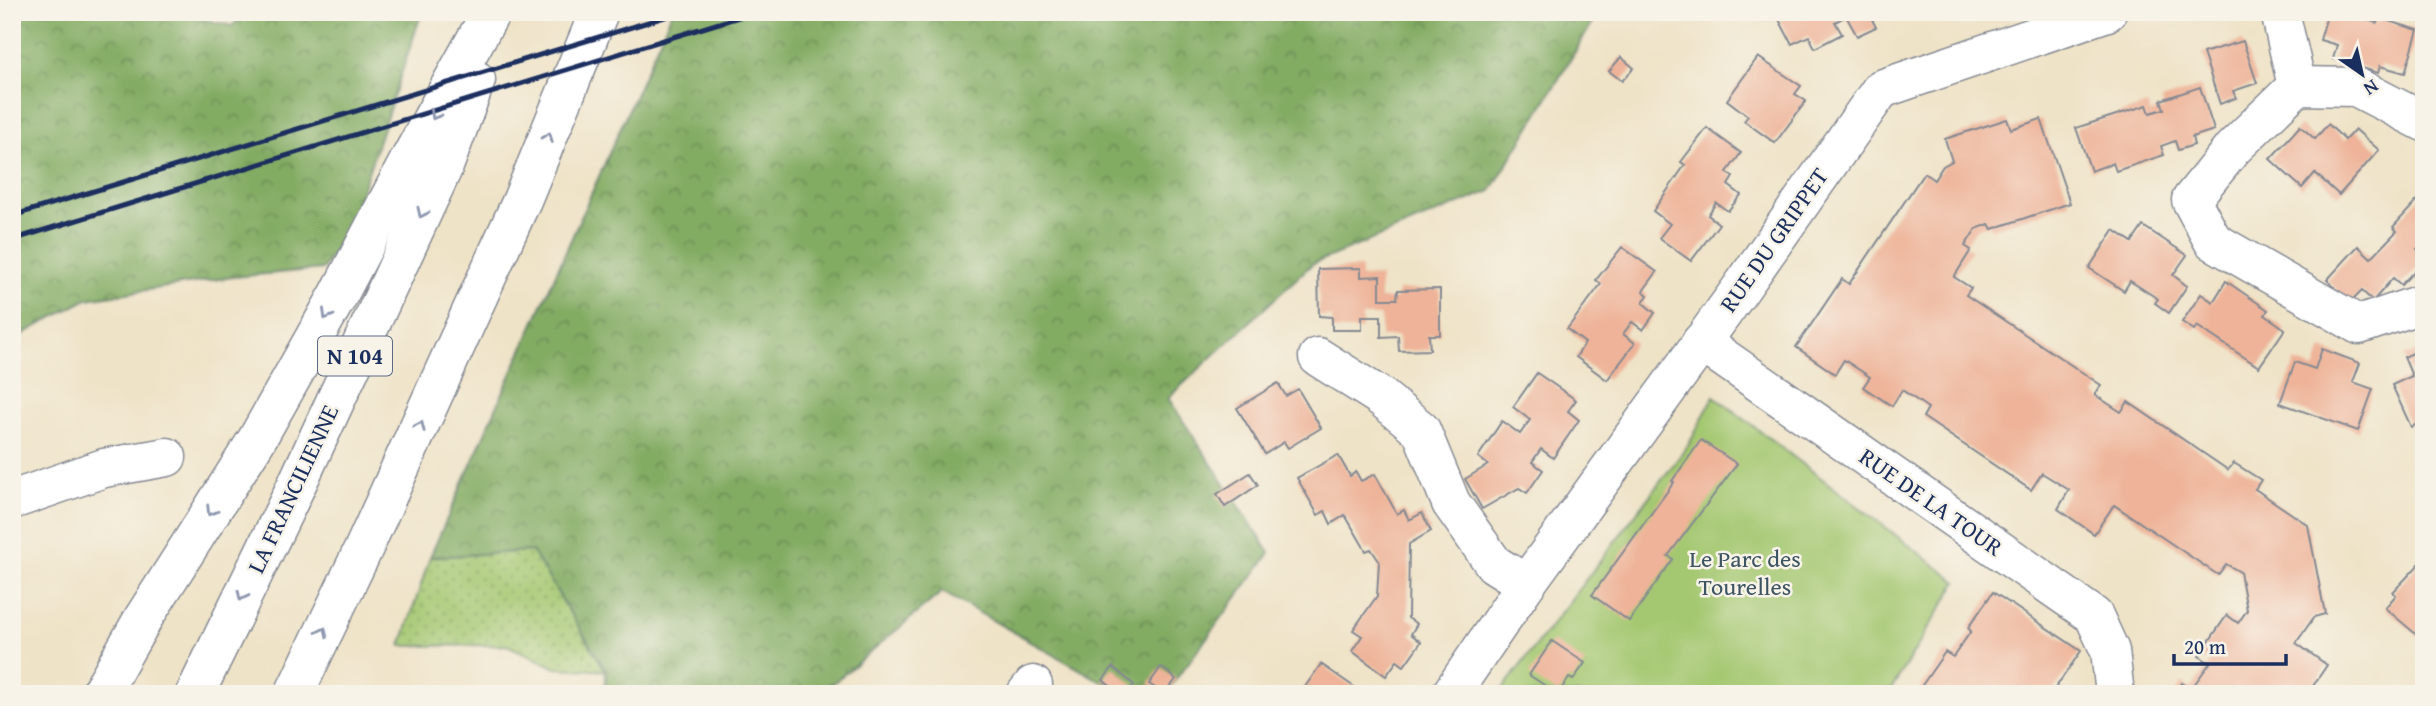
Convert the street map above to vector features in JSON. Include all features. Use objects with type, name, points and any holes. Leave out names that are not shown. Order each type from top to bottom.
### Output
[{"type":"main road","points":[[100,694],[144,617],[262,429],[339,294],[491,12]]},
{"type":"main road","name":"LA FRANCILIENNE","points":[[195,694],[290,499],[444,166],[500,12]]},
{"type":"main road","points":[[294,694],[517,213],[599,12]]},
{"type":"main road","name":"RUE DU GRIPPET","points":[[1451,694],[1526,584],[1881,89],[2107,12]]},
{"type":"main road","points":[[2280,12],[2297,86]]},
{"type":"main road","points":[[2424,122],[2356,87],[2297,86],[2233,148],[2191,200],[2213,241],[2360,326],[2424,303]]},
{"type":"main road","name":"RUE DE LA TOUR","points":[[1701,342],[2094,616],[2110,652],[2115,694]]},
{"type":"main road","points":[[1318,357],[1381,397],[1421,430],[1451,503],[1494,564],[1526,584]]},
{"type":"main road","points":[[12,500],[104,468],[167,457]]},
{"type":"green space","points":[[12,12],[173,12],[232,26],[246,12],[422,12],[350,226],[323,269],[233,277],[87,299],[12,340]]},
{"type":"green space","points":[[672,12],[1599,12],[1491,191],[1312,264],[1168,398],[1270,553],[1165,694],[1124,694],[942,592],[820,694],[605,694],[606,671],[532,551],[430,557]]},
{"type":"green space","name":"Le Parc des Tourelles","points":[[1714,396],[1957,582],[1888,694],[1499,694],[1689,444]]},
{"type":"green space","points":[[532,551],[606,671],[556,668],[507,645],[401,646],[430,557]]},
{"type":"building","points":[[1775,12],[1868,12],[1876,27],[1857,36],[1846,16],[1835,22],[1842,34],[1815,48],[1809,36],[1792,44]]},
{"type":"building","points":[[2328,12],[2342,12],[2377,23],[2379,18],[2418,30],[2405,73],[2380,66],[2378,73],[2333,59],[2337,45],[2320,40]]},
{"type":"building","points":[[2243,41],[2257,83],[2233,91],[2236,98],[2220,104],[2203,53]]},
{"type":"building","points":[[1621,57],[1634,68],[1622,81],[1609,71]]},
{"type":"building","points":[[1758,57],[1801,86],[1795,94],[1806,101],[1775,143],[1744,121],[1748,116],[1727,100]]},
{"type":"building","points":[[2200,87],[2214,130],[2192,137],[2194,145],[2178,150],[2175,141],[2161,146],[2164,155],[2116,171],[2113,163],[2091,171],[2076,128],[2147,105],[2150,113],[2164,109],[2161,100]]},
{"type":"building","points":[[2007,119],[2011,129],[2041,119],[2070,203],[1992,229],[1989,224],[1976,229],[1965,246],[1971,250],[1954,277],[1971,288],[1966,295],[2101,385],[2095,395],[2121,412],[2128,402],[2228,470],[2234,463],[2261,480],[2255,489],[2308,525],[2325,614],[2314,617],[2296,643],[2327,665],[2309,692],[2302,688],[2298,694],[2175,694],[2182,683],[2191,689],[2210,663],[2199,656],[2227,615],[2238,623],[2247,610],[2240,572],[2226,564],[2218,575],[2114,505],[2094,534],[2058,509],[2069,490],[2042,473],[2031,490],[1923,417],[1928,408],[1902,390],[1892,406],[1863,387],[1870,377],[1844,360],[1835,374],[1796,347],[1842,279],[1849,284],[1924,173],[1934,180],[1943,166],[1952,161],[1945,139]]},
{"type":"building","points":[[2328,124],[2345,140],[2355,129],[2379,150],[2339,195],[2315,173],[2302,188],[2270,159],[2300,126],[2315,139]]},
{"type":"building","points":[[1707,128],[1741,153],[1727,172],[1733,177],[1728,185],[1741,195],[1728,211],[1716,203],[1708,215],[1719,224],[1691,261],[1659,238],[1670,224],[1653,211],[1685,165],[1681,162]]},
{"type":"building","points":[[2424,193],[2424,242],[2417,249],[2424,255],[2424,261],[2401,285],[2393,278],[2373,301],[2362,291],[2350,303],[2327,280],[2358,246],[2371,258],[2397,231],[2393,227]]},
{"type":"building","points":[[2143,226],[2187,255],[2173,275],[2187,286],[2169,313],[2155,303],[2158,299],[2130,281],[2124,291],[2089,268],[2114,230],[2132,242]]},
{"type":"building","points":[[1622,247],[1657,272],[1643,291],[1648,295],[1643,303],[1655,313],[1643,330],[1632,322],[1623,334],[1635,343],[1607,380],[1576,357],[1585,343],[1567,329],[1601,284],[1596,280]]},
{"type":"building","points":[[1361,268],[1361,277],[1380,276],[1380,299],[1397,299],[1398,290],[1440,289],[1440,335],[1429,335],[1430,350],[1399,351],[1398,336],[1381,337],[1381,316],[1362,316],[1362,330],[1332,330],[1332,317],[1319,316],[1318,269]]},
{"type":"building","points":[[2226,281],[2268,310],[2265,315],[2285,329],[2259,367],[2197,326],[2194,330],[2182,322],[2201,294],[2213,302]]},
{"type":"building","points":[[2424,348],[2424,421],[2411,427],[2392,385],[2412,376],[2404,357]]},
{"type":"building","points":[[2322,349],[2360,363],[2353,382],[2373,389],[2358,431],[2280,403],[2295,362],[2315,369]]},
{"type":"building","points":[[1537,373],[1576,400],[1568,411],[1579,420],[1553,458],[1541,449],[1532,462],[1543,470],[1527,493],[1519,488],[1482,509],[1465,479],[1488,465],[1478,457],[1502,421],[1520,434],[1530,420],[1513,407]]},
{"type":"building","points":[[1278,383],[1286,396],[1298,389],[1321,428],[1288,448],[1284,442],[1265,454],[1237,408]]},
{"type":"building","points":[[1701,440],[1737,464],[1668,556],[1673,559],[1629,621],[1592,595]]},
{"type":"building","points":[[1338,455],[1350,476],[1356,472],[1361,481],[1375,474],[1397,514],[1404,510],[1409,520],[1422,513],[1431,531],[1409,544],[1408,618],[1417,624],[1411,634],[1421,642],[1404,666],[1397,661],[1386,676],[1352,651],[1362,636],[1353,630],[1377,596],[1379,561],[1371,549],[1366,551],[1345,515],[1331,524],[1325,511],[1318,515],[1297,478]]},
{"type":"building","points":[[1250,473],[1258,485],[1225,507],[1217,494]]},
{"type":"building","points":[[2421,562],[2424,564],[2424,630],[2418,636],[2385,608],[2396,595],[2393,592]]},
{"type":"building","points":[[1993,592],[2081,651],[2051,694],[1916,694],[1945,652],[1953,657],[1971,631],[1968,628]]},
{"type":"building","points":[[1552,641],[1585,663],[1573,680],[1569,678],[1558,694],[1529,675]]},
{"type":"building","points":[[1321,664],[1357,689],[1354,694],[1300,694]]},
{"type":"building","points":[[1113,667],[1134,685],[1127,694],[1120,694],[1103,680]]},
{"type":"building","points":[[1161,667],[1176,679],[1165,694],[1149,684]]},
{"type":"railway","points":[[12,216],[681,12]]},
{"type":"railway","points":[[12,240],[755,12]]}]
